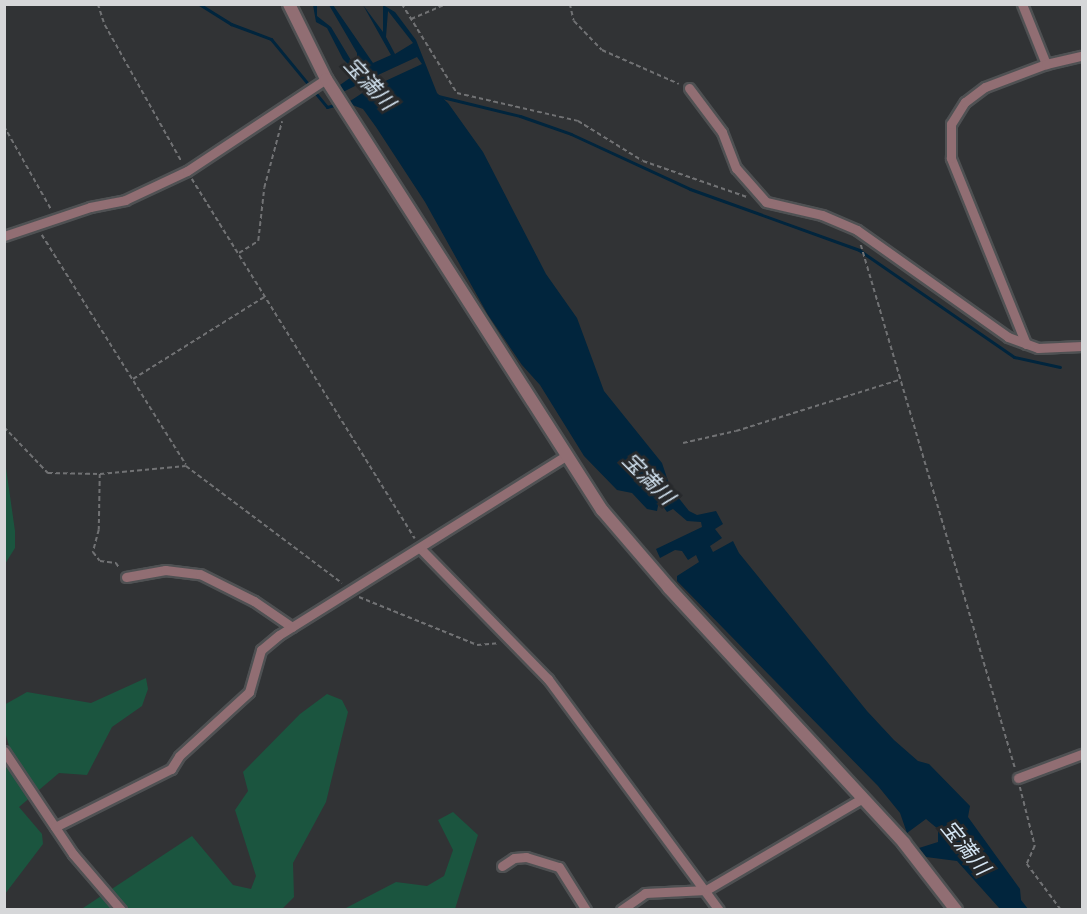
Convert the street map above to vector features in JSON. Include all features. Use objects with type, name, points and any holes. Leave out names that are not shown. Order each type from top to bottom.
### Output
[{"type":"street","points":[[289,4],[326,79],[602,510],[669,588],[863,798],[956,909]]},
{"type":"street","points":[[1022,4],[1046,64]]},
{"type":"street","points":[[1026,344],[951,158],[951,124],[965,102],[985,87],[1046,64],[1083,56]]},
{"type":"street","points":[[4,236],[56,218],[125,200],[187,171],[326,79]]},
{"type":"street","points":[[689,88],[722,132],[736,168],[766,202],[822,215],[857,230],[990,326],[1026,344],[1054,349],[1083,346]]},
{"type":"street","points":[[56,827],[171,769],[179,756],[249,692],[261,650],[292,627],[354,591],[567,455]]},
{"type":"street","points":[[420,548],[548,679],[719,909]]},
{"type":"street","points":[[126,577],[165,570],[200,574],[254,601],[292,627]]},
{"type":"street","points":[[4,751],[73,854],[121,909]]},
{"type":"street","points":[[1018,778],[1083,754]]},
{"type":"street","points":[[621,909],[645,893],[706,890],[863,798]]},
{"type":"street","points":[[502,866],[514,858],[526,857],[559,867],[586,909]]},
{"type":"path","points":[[98,4],[105,25],[187,171],[420,548]]},
{"type":"path","points":[[402,4],[457,93],[578,121],[644,161],[708,186],[766,202]]},
{"type":"path","points":[[410,20],[446,4]]},
{"type":"path","points":[[570,4],[574,21],[602,50],[689,88]]},
{"type":"path","points":[[238,253],[258,241],[264,188],[284,105]]},
{"type":"path","points":[[4,126],[56,218]]},
{"type":"path","points":[[37,226],[186,466],[354,591],[361,599],[477,645],[509,639]]},
{"type":"path","points":[[857,230],[1018,778],[1035,846],[1027,864],[1060,909]]},
{"type":"path","points":[[133,379],[264,296]]},
{"type":"path","points":[[683,443],[736,431],[900,379]]},
{"type":"path","points":[[4,427],[48,473],[100,474],[186,466]]},
{"type":"path","points":[[100,474],[94,557],[116,563],[126,577]]},
{"type":"green space","points":[[4,454],[15,531],[15,548],[5,564]]},
{"type":"green space","points":[[146,678],[148,689],[142,706],[112,727],[87,775],[59,773],[19,807],[42,834],[43,844],[5,894],[4,763],[12,756],[5,732],[4,705],[27,692],[91,703]]},
{"type":"green space","points":[[327,694],[342,700],[348,712],[326,802],[293,863],[294,897],[282,909],[80,910],[192,836],[233,885],[251,889],[256,876],[235,810],[248,791],[243,772],[300,714]]},
{"type":"green space","points":[[453,812],[478,835],[455,909],[344,909],[396,882],[427,886],[444,876],[453,850],[438,820]]},
{"type":"water","name":"宝満川","points":[[313,5],[317,5],[317,16],[331,27],[352,62],[357,61],[357,53],[329,5],[333,5],[373,63],[391,55],[363,5],[383,32],[383,5],[395,12],[416,40],[437,93],[448,103],[483,152],[546,274],[577,318],[604,391],[662,463],[670,487],[689,511],[697,515],[716,511],[723,524],[715,529],[722,538],[710,546],[713,552],[733,541],[739,553],[867,711],[894,740],[918,761],[929,764],[970,806],[968,817],[1020,889],[1021,900],[1028,909],[1000,909],[957,861],[926,857],[919,848],[938,842],[938,829],[926,819],[907,833],[900,813],[878,786],[677,581],[677,576],[699,562],[696,555],[688,560],[682,551],[675,550],[660,558],[656,549],[702,527],[701,522],[687,521],[673,509],[667,512],[659,501],[657,511],[647,509],[632,493],[617,490],[584,456],[540,385],[522,365],[488,315],[425,202],[376,127],[363,109],[347,103],[367,90],[363,82],[343,92],[340,85],[354,75],[353,69],[343,59],[327,28],[316,22]],"holes":[[[388,11],[413,43],[395,54],[386,37]],[[417,57],[422,64],[381,83],[378,75]]]},
{"type":"waterway","points":[[199,4],[231,24],[271,39],[327,107],[338,104]]},
{"type":"waterway","points":[[438,96],[520,116],[571,134],[690,189],[859,250],[1014,357],[1060,367]]}]
